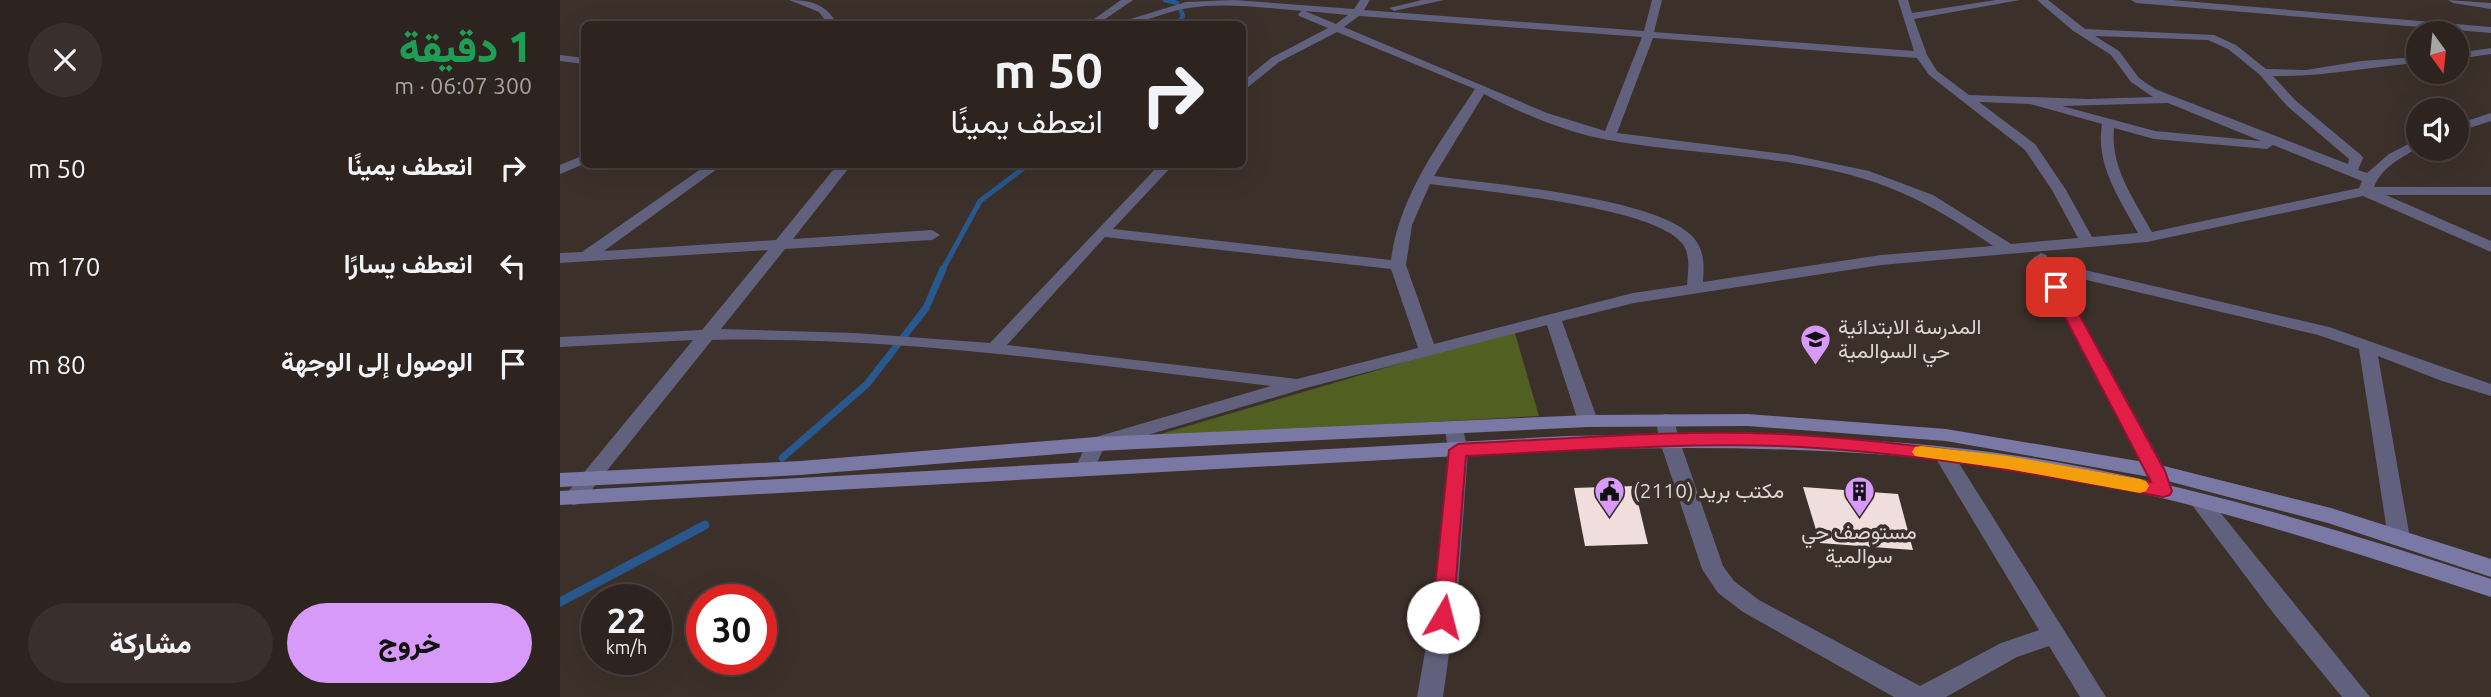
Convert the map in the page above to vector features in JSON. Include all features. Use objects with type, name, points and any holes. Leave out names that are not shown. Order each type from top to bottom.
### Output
[{"type":"main road","points":[[567,498],[1084,470],[1456,440],[1668,430],[1748,420],[1946,435],[2156,471],[2307,509],[2491,568]]},
{"type":"main road","points":[[560,480],[800,468],[1096,444],[1456,440],[1588,421],[1943,454],[2085,475],[2256,514],[2491,588]]},
{"type":"street","points":[[794,0],[823,10],[829,19],[827,21]]},
{"type":"street","points":[[1096,21],[1128,0]]},
{"type":"street","points":[[1363,12],[1365,0]]},
{"type":"street","points":[[1246,86],[1276,60],[1363,12],[1439,0]]},
{"type":"street","points":[[1609,136],[1648,36],[1657,0]]},
{"type":"street","points":[[1903,0],[1921,55],[1933,73],[2030,147],[2059,190],[2088,243]]},
{"type":"street","points":[[1909,17],[2015,0]]},
{"type":"street","points":[[2042,0],[2082,32],[2115,53],[2140,86],[2167,100],[2347,171],[2367,185],[2491,247]]},
{"type":"street","points":[[2136,0],[2491,30]]},
{"type":"street","points":[[2453,0],[2491,6]]},
{"type":"street","points":[[1130,21],[1195,3],[1239,1],[1285,8],[1921,55]]},
{"type":"street","points":[[2478,4],[2491,20]]},
{"type":"street","points":[[1285,8],[1338,27],[1558,122],[1609,136],[1771,156],[1855,172],[1930,198],[2006,248]]},
{"type":"street","points":[[2082,32],[2210,37],[2244,55],[2291,103],[2356,158],[2354,166],[2347,171]]},
{"type":"street","points":[[2469,54],[2491,51]]},
{"type":"street","points":[[560,58],[581,61]]},
{"type":"street","points":[[2263,72],[2306,73],[2361,64],[2406,61]]},
{"type":"street","points":[[1427,350],[1398,265],[1399,243],[1409,209],[1424,179],[1482,88]]},
{"type":"street","points":[[1963,98],[2088,103],[2167,100]]},
{"type":"street","points":[[2032,101],[2108,125],[2172,138],[2284,147]]},
{"type":"street","points":[[2469,124],[2491,117]]},
{"type":"street","points":[[2108,125],[2106,138],[2110,163],[2147,237]]},
{"type":"street","points":[[2367,185],[2385,161],[2406,150]]},
{"type":"street","points":[[560,170],[581,160]]},
{"type":"street","points":[[586,256],[712,168]]},
{"type":"street","points":[[567,498],[589,478],[843,168]]},
{"type":"street","points":[[993,350],[1101,232],[1164,168]]},
{"type":"street","points":[[1424,179],[1595,204],[1634,213],[1661,223],[1686,237],[1696,253],[1695,288]]},
{"type":"street","points":[[1084,470],[1096,444],[1300,384],[1633,298],[1881,260],[2147,237],[2367,185],[2491,191]]},
{"type":"street","points":[[1101,232],[1398,265]]},
{"type":"street","points":[[560,258],[932,235]]},
{"type":"street","points":[[2034,246],[2156,471],[2163,491]]},
{"type":"street","points":[[2045,265],[2300,325],[2367,345],[2426,370],[2491,390]]},
{"type":"street","points":[[1552,318],[1588,421]]},
{"type":"street","points":[[560,342],[705,334],[793,335],[993,350],[1300,384]]},
{"type":"street","points":[[2367,345],[2399,538]]},
{"type":"street","points":[[1668,430],[1713,569],[1726,587],[1751,606],[1917,697]]},
{"type":"street","points":[[1430,697],[1447,590],[1456,440]]},
{"type":"street","points":[[1943,454],[2093,697]]},
{"type":"street","points":[[2199,500],[2282,608],[2357,697]]},
{"type":"street","points":[[1924,697],[2009,650],[2054,634]]},
{"type":"green space","points":[[1514,330],[1539,416],[1147,438]]},
{"type":"building","points":[[1634,486],[1648,544],[1585,546],[1574,488]]},
{"type":"building","name":"مستوصف حي سوالمية","points":[[1803,487],[1898,494],[1913,550],[1820,543]]},
{"type":"waterway","points":[[1165,0],[1177,3]]},
{"type":"waterway","points":[[1180,21],[1183,16],[1181,11]]},
{"type":"waterway","points":[[943,270],[980,201],[1024,168]]},
{"type":"waterway","points":[[782,458],[867,384],[926,308],[943,270]]},
{"type":"waterway","points":[[560,602],[705,525]]},
{"type":"slow traffic","points":[[1921,452],[2008,462],[2140,486]]},
{"type":"place","name":"المدرسة الابتدائية حي السوالمية","points":[[1815,366]]},
{"type":"place","name":"مكتب بريد (2110)","points":[[1610,518]]},
{"type":"place","name":"مستوصف حي سوالمية","points":[[1859,519]]},
{"type":"route","points":[[1443,617],[1458,450],[1669,439],[1780,440],[1911,450],[2008,462],[2163,491],[2156,471],[2056,287]]}]
